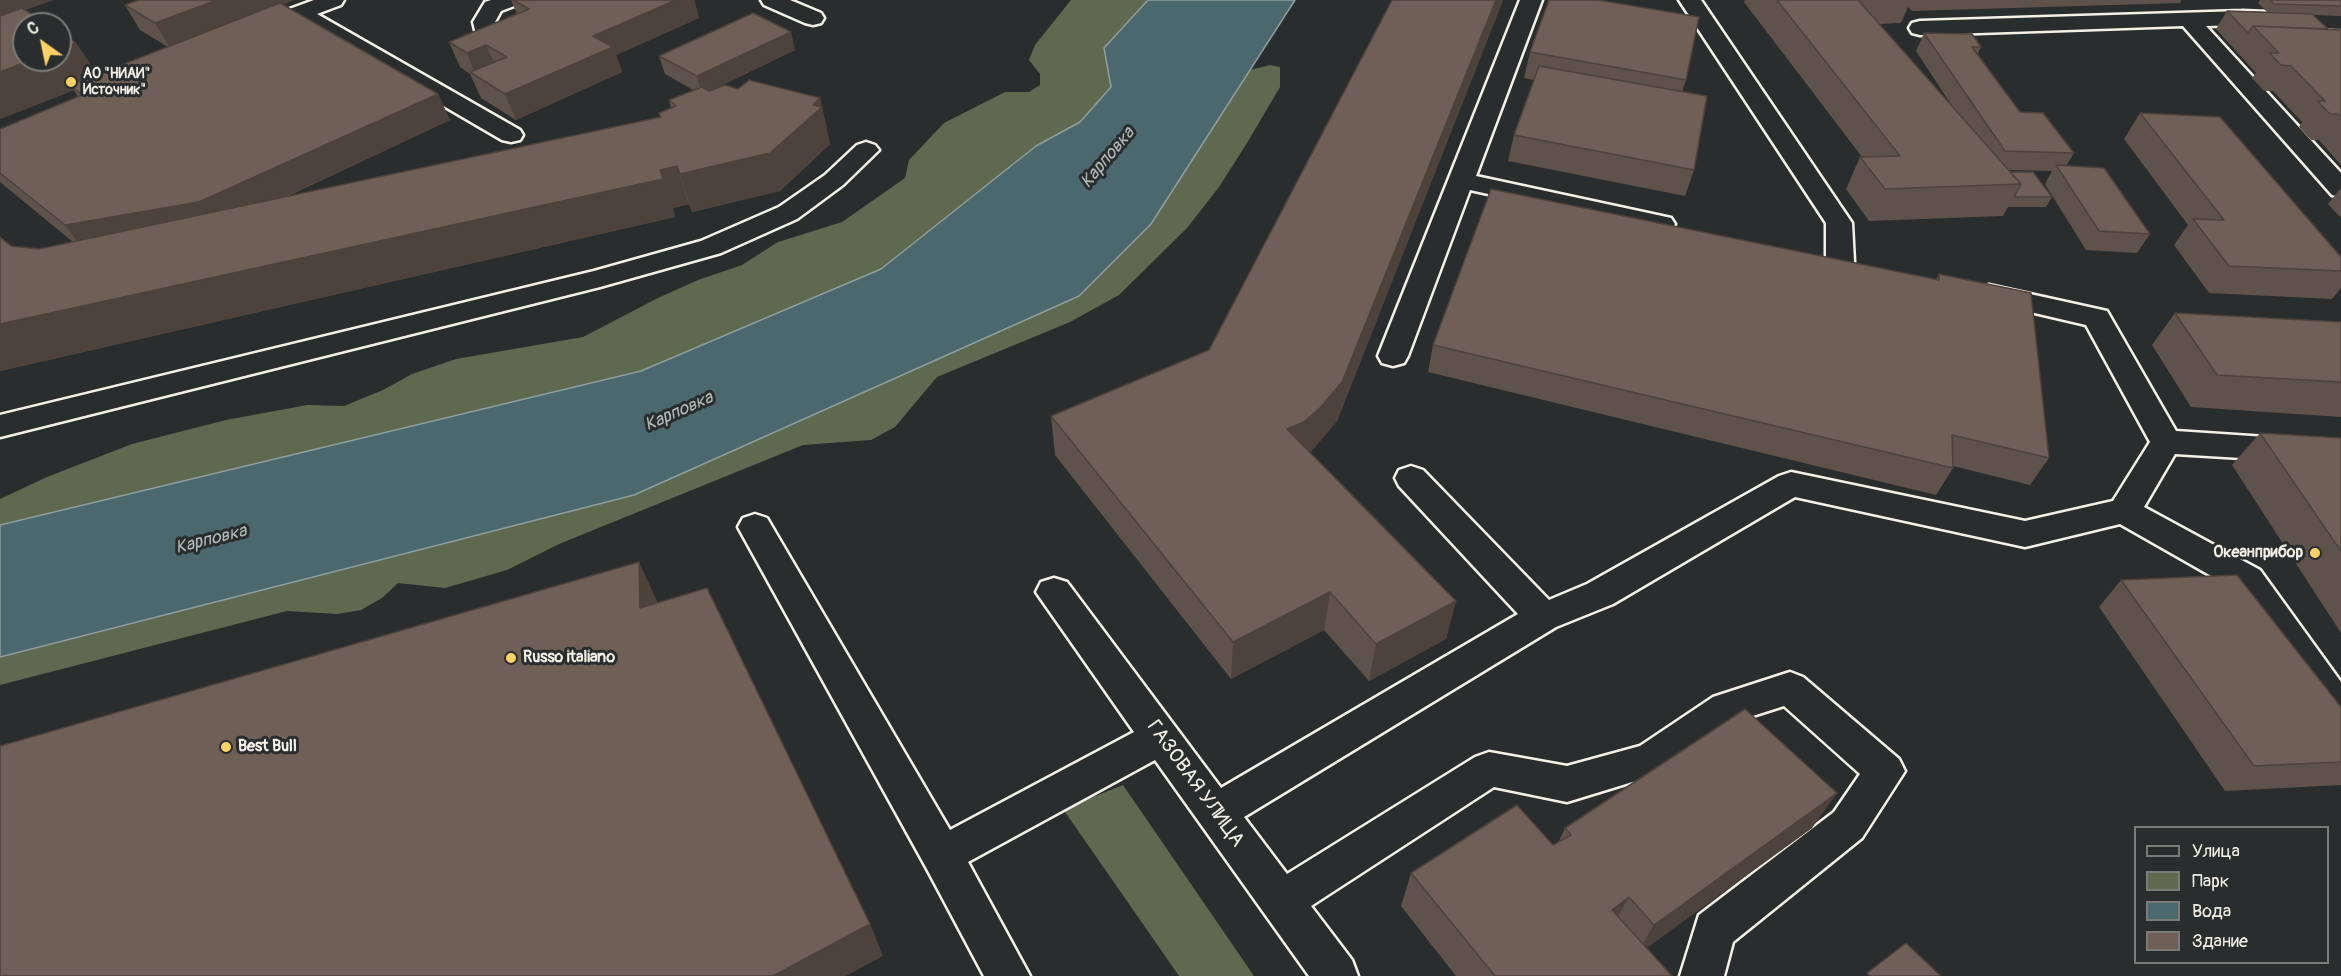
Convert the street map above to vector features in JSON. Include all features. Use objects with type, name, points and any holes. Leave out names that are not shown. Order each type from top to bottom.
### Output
[{"type":"street","points":[[267,26],[333,0]]},
{"type":"street","points":[[488,38],[484,22],[493,7],[509,0]]},
{"type":"street","points":[[772,0],[813,18]]},
{"type":"street","points":[[2223,0],[2242,18]]},
{"type":"street","points":[[1393,356],[1462,181],[1542,1]]},
{"type":"street","points":[[1688,8],[1839,223],[1840,262]]},
{"type":"street","points":[[299,13],[511,135]]},
{"type":"street","points":[[1920,28],[2242,18],[2341,22]]},
{"type":"street","points":[[2189,20],[2341,189]]},
{"type":"street","points":[[2309,21],[2333,44]]},
{"type":"street","points":[[0,426],[600,278],[711,247],[788,213],[834,180],[866,150]]},
{"type":"street","points":[[1462,181],[1691,230]]},
{"type":"street","points":[[1968,290],[2097,318],[2166,442]]},
{"type":"street","points":[[2166,442],[2341,453]]},
{"type":"street","points":[[2124,511],[2166,442]]},
{"type":"street","points":[[1411,478],[1543,617]]},
{"type":"street","points":[[1216,812],[1543,617],[1600,594],[1791,484],[2025,534],[2124,511],[2248,580],[2341,712]]},
{"type":"street","points":[[755,527],[942,855],[1008,976]]},
{"type":"street","name":"ГАЗОВАЯ УЛИЦА","points":[[1054,592],[1336,976]]},
{"type":"street","points":[[1282,901],[1489,769],[1567,784],[1651,760],[1727,708],[1790,688],[1885,771],[1848,825],[1714,930],[1702,976]]},
{"type":"street","points":[[942,855],[1161,737]]},
{"type":"green space","points":[[1071,0],[1148,0],[1104,48],[1111,87],[1080,122],[1036,146],[881,269],[641,371],[0,525],[0,499],[47,477],[132,444],[226,420],[307,405],[344,406],[383,390],[412,374],[456,359],[583,337],[658,298],[698,280],[742,265],[778,242],[842,222],[905,178],[909,160],[944,123],[1005,92],[1029,92],[1040,85],[1040,74],[1029,60],[1035,45]]},
{"type":"green space","points":[[1270,65],[1280,67],[1280,87],[1219,187],[1187,228],[1119,295],[1070,322],[937,377],[895,427],[871,440],[803,445],[559,544],[507,570],[445,588],[398,583],[382,598],[361,610],[337,614],[287,611],[0,685],[0,657],[634,495],[1079,296],[1151,224],[1250,70]]},
{"type":"green space","points":[[1123,785],[1254,976],[1179,976],[1063,809]]},
{"type":"water","name":"Карповка","points":[[1148,0],[1295,0],[1151,224],[1079,296],[634,495],[0,657],[0,525],[641,371],[881,269],[1036,146],[1080,122],[1111,87],[1104,48]]},
{"type":"building","points":[[138,0],[217,0],[155,23],[125,5]]},
{"type":"building","points":[[513,0],[676,0],[593,36],[613,47],[505,94],[470,72],[507,57],[486,45],[467,53],[449,42],[529,9]]},
{"type":"building","points":[[1392,0],[1496,0],[1342,382],[1320,408],[1304,422],[1287,429],[1456,601],[1376,644],[1330,592],[1233,642],[1051,416],[1209,350]]},
{"type":"building","points":[[1549,0],[1598,0],[1699,17],[1686,80],[1530,52]]},
{"type":"building","points":[[1777,0],[1858,0],[2021,184],[1885,189],[1860,157],[1900,156]]},
{"type":"building","points":[[2270,0],[2341,0],[2341,6],[2274,4]]},
{"type":"building","points":[[280,3],[438,94],[199,202],[65,225],[0,173],[0,129],[82,95],[70,85]]},
{"type":"building","points":[[22,8],[28,12],[12,12],[12,67],[0,72],[0,16]]},
{"type":"building","points":[[2227,11],[2312,14],[2328,29],[2253,26],[2248,33]]},
{"type":"building","points":[[753,13],[791,32],[697,76],[659,56]]},
{"type":"building","points":[[2253,26],[2341,30],[2341,117],[2338,114],[2330,114],[2317,101],[2325,101],[2291,66],[2281,65],[2269,53],[2279,53]]},
{"type":"building","points":[[1924,33],[1972,34],[1981,47],[1972,47],[2020,112],[2043,113],[2074,153],[2005,151]]},
{"type":"building","points":[[1539,66],[1707,96],[1694,170],[1514,135]]},
{"type":"building","points":[[749,80],[820,98],[813,105],[822,107],[770,153],[680,174],[677,166],[660,170],[663,179],[0,324],[0,237],[11,246],[39,249],[661,117],[659,113],[676,106],[669,100],[702,87],[709,91],[725,85],[738,89]]},
{"type":"building","points":[[2140,113],[2220,117],[2341,257],[2341,271],[2229,266],[2193,219],[2224,220]]},
{"type":"building","points":[[2056,165],[2104,168],[2150,234],[2099,231]]},
{"type":"building","points":[[2010,172],[2033,172],[2052,197],[2014,197],[2021,184]]},
{"type":"building","points":[[1491,189],[1939,280],[1939,274],[2031,293],[2049,458],[1952,435],[1953,468],[1433,345]]},
{"type":"building","points":[[2175,313],[2341,322],[2341,382],[2217,375]]},
{"type":"building","points":[[2260,433],[2341,438],[2341,551]]},
{"type":"building","points":[[639,562],[640,608],[707,588],[870,924],[773,976],[0,976],[0,746]]},
{"type":"building","points":[[2237,575],[2341,707],[2341,762],[2254,766],[2121,580]]},
{"type":"building","points":[[1745,709],[1837,793],[1654,925],[1629,897],[1612,910],[1672,976],[1495,976],[1411,873],[1517,805],[1553,845],[1571,835],[1565,828]]},
{"type":"building","points":[[1906,943],[1941,976],[1870,976],[1867,973]]},
{"type":"place","name":"АО \"НИАИ\" Источник\"","points":[[71,82]]},
{"type":"place","name":"Океанприбор","points":[[2315,553]]},
{"type":"place","name":"Russo italiano","points":[[511,658]]},
{"type":"place","name":"Best Bull","points":[[226,747]]}]
